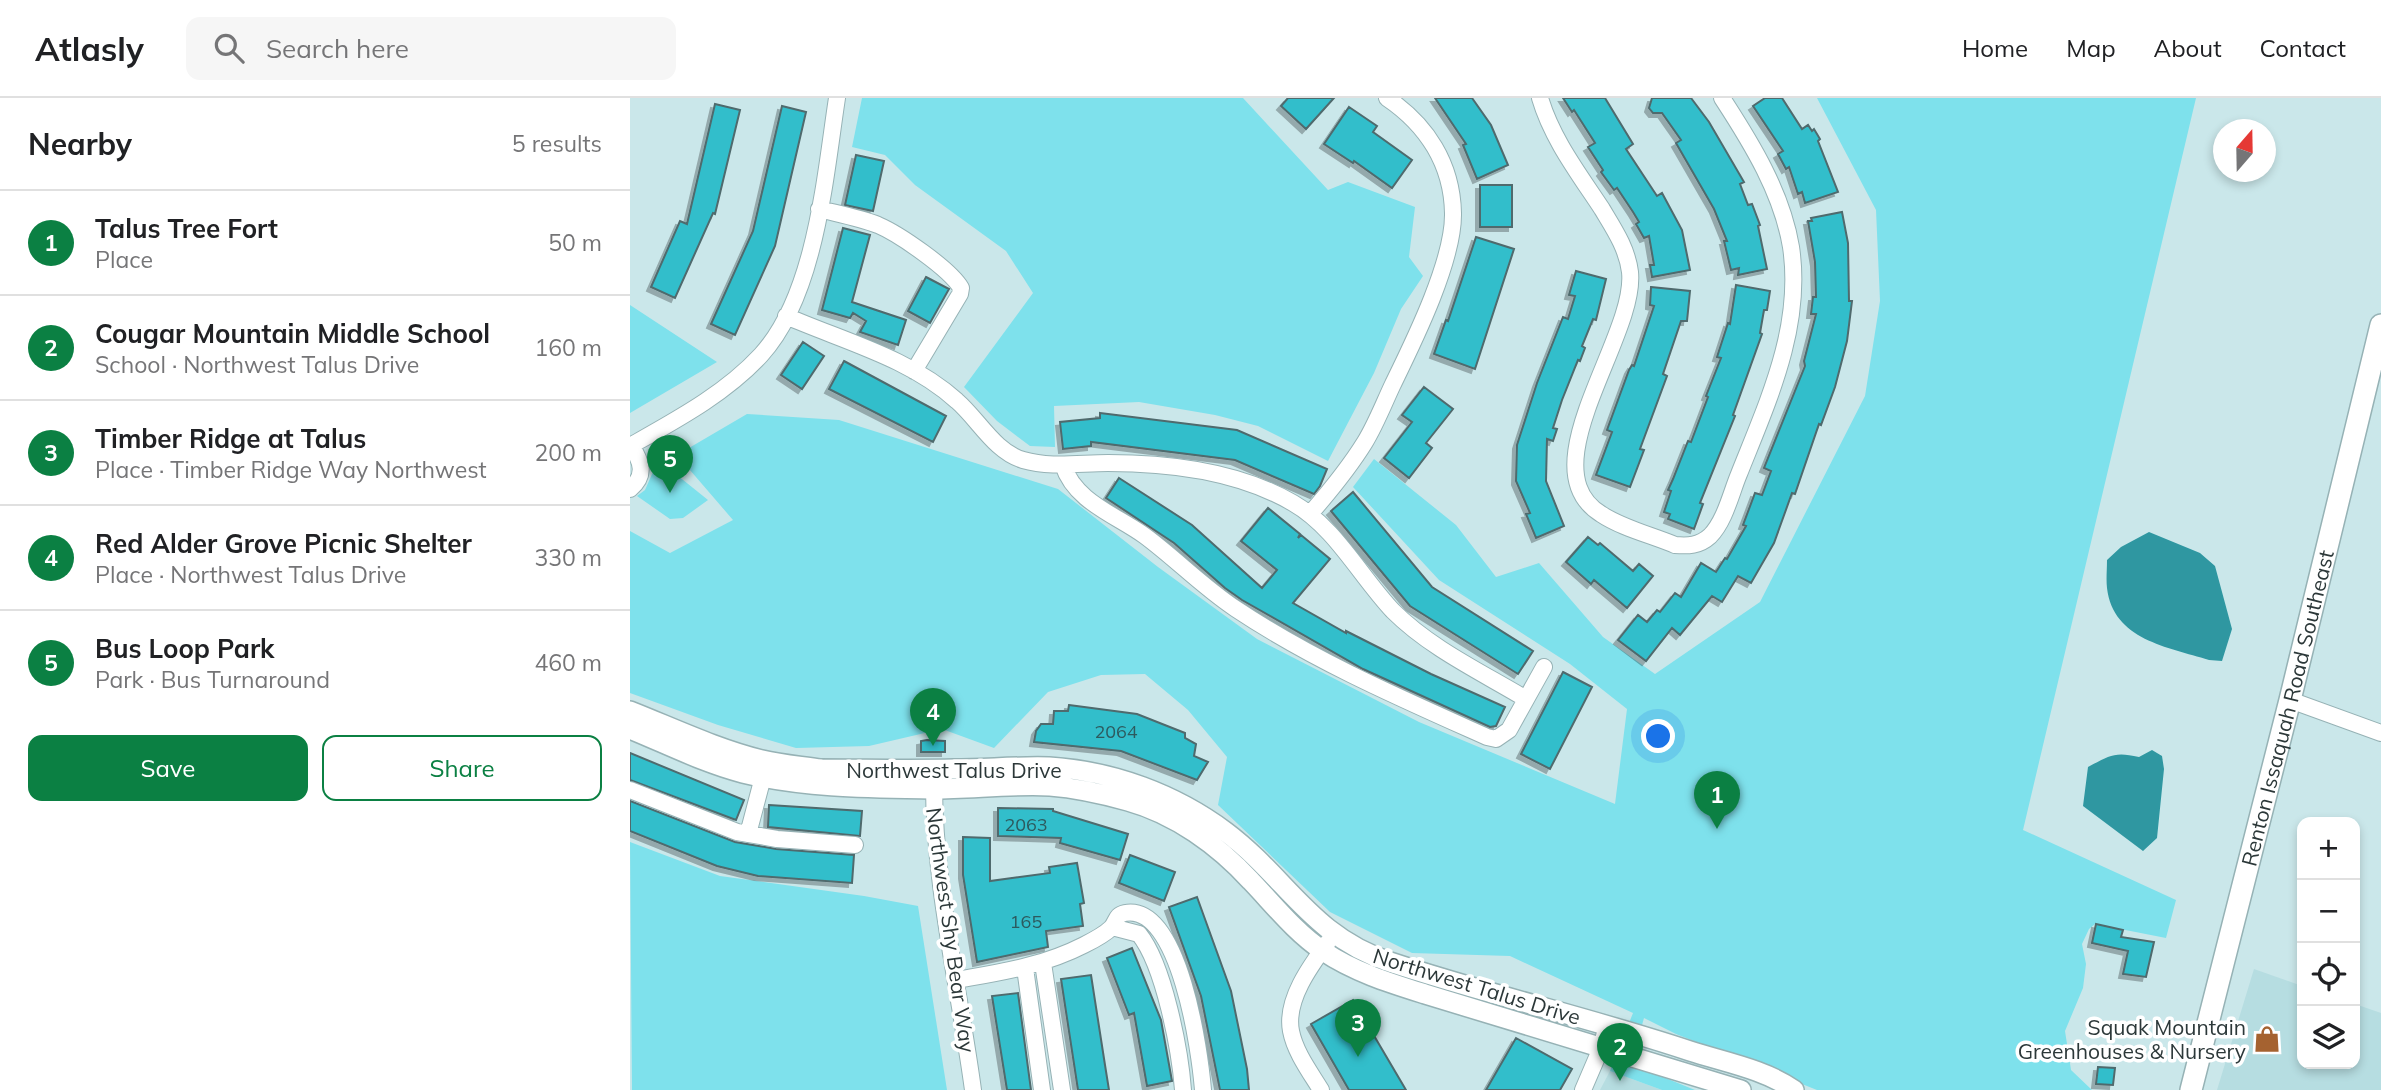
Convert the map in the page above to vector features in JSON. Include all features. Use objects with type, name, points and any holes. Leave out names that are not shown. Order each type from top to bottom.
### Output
[{"type":"main road","name":"Renton Issaquah Road Southeast","points":[[2191,1090],[2381,325]]},
{"type":"street","points":[[630,488],[637,483],[641,475],[642,464],[630,445],[669,424],[738,378],[763,353],[786,316],[801,283],[819,209],[837,98]]},
{"type":"street","points":[[1310,514],[1350,466],[1367,438],[1409,352],[1446,256],[1453,228],[1451,195],[1440,153],[1422,127],[1406,111],[1387,98]]},
{"type":"street","points":[[1540,98],[1553,133],[1619,236],[1630,270],[1631,285],[1625,313],[1576,442],[1574,468],[1577,484],[1593,508],[1610,519],[1675,545],[1696,545],[1709,537],[1723,513],[1779,370],[1789,331],[1794,273],[1784,216],[1772,183],[1723,98]]},
{"type":"street","points":[[819,209],[886,229],[938,264],[961,288],[957,300],[914,371]]},
{"type":"street","points":[[786,316],[914,371],[956,400],[1002,449],[1023,460],[1063,465],[1128,463],[1215,474],[1272,492],[1310,514],[1404,620],[1448,653],[1525,698]]},
{"type":"street","points":[[1063,465],[1068,479],[1084,497],[1161,548],[1234,608],[1332,664],[1416,705],[1496,739],[1508,730],[1544,667]]},
{"type":"street","points":[[2290,700],[2381,733]]},
{"type":"street","name":"Northwest Talus Drive","points":[[630,711],[763,760],[821,769],[1049,786],[1129,801],[1181,824],[1231,860],[1284,918],[1321,950],[1346,965],[1376,978],[1741,1090]]},
{"type":"street","name":"Northwest Talus Drive","points":[[630,729],[719,766],[763,777],[809,783],[934,779],[1049,767],[1126,780],[1187,807],[1227,832],[1309,914],[1333,934],[1358,949],[1388,961],[1769,1076],[1794,1090]]},
{"type":"street","points":[[748,834],[763,777]]},
{"type":"street","name":"Northwest Shy Bear Way","points":[[934,779],[936,848],[973,1090]]},
{"type":"street","points":[[630,790],[715,825],[748,834],[776,839],[855,845]]},
{"type":"street","points":[[957,980],[1043,963],[1086,944],[1112,927],[1117,917],[1122,914],[1130,913],[1149,919],[1162,932],[1189,1003],[1200,1055],[1203,1090]]},
{"type":"street","points":[[1112,927],[1139,934],[1148,948],[1169,1006],[1183,1090]]},
{"type":"street","points":[[1321,1090],[1296,1045],[1290,1021],[1296,996],[1321,950],[1333,934]]},
{"type":"street","points":[[1043,963],[1062,1090]]},
{"type":"street","points":[[1024,968],[1042,1090]]},
{"type":"street","points":[[1583,1090],[1601,1048],[1607,1025]]},
{"type":"shaded area","points":[[862,98],[1243,98],[1328,190],[1348,182],[1415,207],[1409,257],[1423,276],[1401,309],[1374,373],[1328,461],[1258,426],[1215,415],[1139,402],[1054,406],[1055,447],[1030,446],[997,421],[964,387],[1033,293],[1006,251],[915,185],[885,155],[852,147]]},
{"type":"shaded area","points":[[1817,98],[2196,98],[2023,830],[2176,900],[2166,938],[2095,924],[2089,929],[2082,944],[2086,964],[2083,988],[2065,1031],[2071,1070],[2092,1090],[1817,1090],[1676,1034],[1644,1018],[1631,1064],[1695,1090],[1662,1090],[1610,1071],[1633,1013],[1510,956],[1412,953],[1330,912],[1218,805],[1227,757],[1188,710],[1145,674],[1101,675],[1048,692],[994,748],[942,729],[869,746],[796,748],[718,725],[630,693],[630,531],[670,553],[733,520],[677,455],[747,414],[839,420],[1058,489],[1257,639],[1419,722],[1615,804],[1627,709],[1570,664],[1439,580],[1353,487],[1374,459],[1456,525],[1496,577],[1539,563],[1603,637],[1655,674],[1760,602],[1865,396],[1880,301],[1876,210]]},
{"type":"shaded area","points":[[630,305],[717,362],[630,413]]},
{"type":"shaded area","points":[[656,465],[667,467],[708,500],[683,518],[670,519],[637,496],[645,490]]},
{"type":"shaded area","points":[[2149,532],[2200,553],[2215,566],[2232,629],[2222,661],[2209,660],[2145,639],[2120,619],[2111,605],[2107,588],[2107,560],[2121,547]]},
{"type":"shaded area","points":[[2152,750],[2162,756],[2164,769],[2157,838],[2143,851],[2083,806],[2088,767],[2112,756],[2123,754],[2139,757]]},
{"type":"shaded area","points":[[630,842],[720,876],[918,906],[947,1090],[632,1090]]},
{"type":"shaded area","name":"Squak Mountain Greenhouses & Nursery","points":[[2254,969],[2297,984],[2297,1069],[2360,1069],[2360,1006],[2381,1013],[2381,1090],[2217,1090]]},
{"type":"shaded area","points":[[1610,1071],[1662,1090],[1600,1090]]},
{"type":"building","points":[[1288,98],[1334,98],[1306,129],[1281,106]]},
{"type":"building","points":[[1435,98],[1472,98],[1491,125],[1508,165],[1477,179],[1463,145],[1466,144]]},
{"type":"building","points":[[1563,98],[1605,98],[1633,144],[1626,149],[1657,196],[1662,193],[1682,230],[1690,270],[1652,277],[1650,265],[1654,265],[1649,236],[1644,238],[1633,212],[1617,188],[1614,190],[1601,172],[1603,170],[1588,147],[1595,143]]},
{"type":"building","points":[[1652,98],[1691,98],[1709,122],[1744,182],[1740,184],[1760,225],[1758,226],[1767,269],[1738,275],[1739,268],[1731,270],[1724,241],[1727,241],[1714,209],[1676,143],[1681,140],[1662,113],[1653,113],[1649,108]]},
{"type":"building","points":[[1765,98],[1782,98],[1802,129],[1808,125],[1812,131],[1814,129],[1838,192],[1805,203],[1802,192],[1798,194],[1789,167],[1786,169],[1778,154],[1783,151],[1753,106]]},
{"type":"building","points":[[715,104],[740,110],[715,214],[713,213],[675,298],[651,287],[680,221],[687,224]]},
{"type":"building","points":[[782,106],[806,112],[775,246],[735,335],[711,324],[753,231]]},
{"type":"building","points":[[1349,107],[1377,126],[1373,132],[1412,160],[1392,188],[1324,144]]},
{"type":"building","points":[[856,155],[884,161],[873,211],[845,205]]},
{"type":"building","points":[[1480,185],[1512,185],[1512,227],[1480,227]]},
{"type":"building","points":[[1842,212],[1848,243],[1849,301],[1852,301],[1847,341],[1835,387],[1774,543],[1751,583],[1738,576],[1722,602],[1712,596],[1680,635],[1672,628],[1646,661],[1618,640],[1638,615],[1647,622],[1657,610],[1660,612],[1675,593],[1681,597],[1701,563],[1716,572],[1725,558],[1727,559],[1746,526],[1743,525],[1755,493],[1762,495],[1771,471],[1764,468],[1805,366],[1816,314],[1811,314],[1813,297],[1816,297],[1815,262],[1808,221],[1812,221],[1811,218]]},
{"type":"building","points":[[843,228],[870,235],[852,302],[906,320],[898,345],[860,332],[866,321],[853,313],[850,318],[822,310]]},
{"type":"building","points":[[1476,237],[1514,249],[1475,369],[1434,354]]},
{"type":"building","points":[[1576,271],[1606,279],[1596,320],[1593,319],[1582,346],[1585,348],[1562,400],[1553,428],[1557,429],[1553,441],[1547,439],[1546,481],[1564,526],[1536,538],[1526,514],[1530,513],[1516,481],[1517,445],[1537,383],[1563,317],[1568,319],[1575,296],[1569,295]]},
{"type":"building","points":[[926,277],[949,289],[930,323],[908,311]]},
{"type":"building","points":[[1736,285],[1770,291],[1767,310],[1764,310],[1762,334],[1733,415],[1735,416],[1700,503],[1703,504],[1694,529],[1668,519],[1670,514],[1664,512],[1671,491],[1668,490],[1688,441],[1691,442],[1721,358],[1717,357],[1728,323],[1730,324]]},
{"type":"building","points":[[1651,287],[1690,291],[1687,321],[1681,321],[1663,374],[1667,376],[1640,449],[1644,450],[1630,487],[1596,475],[1612,432],[1607,430],[1629,370],[1634,366],[1654,306],[1650,305]]},
{"type":"building","points":[[803,342],[824,356],[802,389],[781,375]]},
{"type":"building","points":[[844,361],[946,416],[933,442],[829,389]]},
{"type":"building","points":[[1424,387],[1453,409],[1426,443],[1432,448],[1409,478],[1384,458],[1412,422],[1402,415]]},
{"type":"building","points":[[1100,413],[1237,430],[1327,469],[1314,494],[1235,460],[1091,442],[1091,446],[1063,449],[1060,422],[1100,418]]},
{"type":"building","points":[[1119,478],[1192,525],[1262,588],[1277,570],[1241,541],[1268,508],[1300,534],[1298,538],[1301,535],[1330,559],[1293,603],[1346,633],[1505,707],[1496,726],[1490,727],[1363,669],[1242,600],[1174,543],[1106,498]]},
{"type":"building","points":[[1353,492],[1432,587],[1533,651],[1518,674],[1410,606],[1331,511]]},
{"type":"building","points":[[1588,537],[1598,545],[1600,543],[1633,571],[1639,564],[1653,576],[1627,608],[1594,580],[1591,584],[1566,562]]},
{"type":"building","points":[[1563,672],[1592,687],[1550,769],[1521,754]]},
{"type":"building","points":[[1069,705],[1137,714],[1185,733],[1185,738],[1196,744],[1194,756],[1208,762],[1197,780],[1121,751],[1034,742],[1036,731],[1041,724],[1053,724],[1054,711],[1068,711]]},
{"type":"building","points":[[921,741],[945,741],[945,752],[921,752]]},
{"type":"building","points":[[630,753],[744,800],[736,820],[630,780]]},
{"type":"building","points":[[630,801],[735,842],[776,849],[854,855],[852,883],[758,876],[717,866],[630,831]]},
{"type":"building","points":[[769,805],[862,811],[860,836],[768,827]]},
{"type":"building","points":[[998,808],[1053,809],[1128,834],[1120,860],[1060,843],[1061,838],[998,836]]},
{"type":"building","points":[[963,837],[990,838],[990,881],[1050,873],[1049,867],[1077,863],[1084,903],[1080,904],[1083,926],[1046,931],[1048,947],[977,962],[963,875]]},
{"type":"building","points":[[1130,855],[1175,872],[1164,901],[1119,883]]},
{"type":"building","points":[[1197,897],[1231,991],[1249,1090],[1220,1090],[1201,996],[1169,907]]},
{"type":"building","points":[[2096,924],[2123,930],[2121,937],[2154,942],[2146,977],[2123,974],[2128,951],[2092,943]]},
{"type":"building","points":[[1132,948],[1161,1020],[1172,1081],[1147,1086],[1134,1013],[1129,1015],[1107,958]]},
{"type":"building","points":[[1091,975],[1109,1090],[1078,1090],[1061,979]]},
{"type":"building","points":[[1018,993],[1031,1090],[1007,1090],[992,996]]},
{"type":"building","points":[[1353,1000],[1406,1090],[1349,1090],[1311,1024]]},
{"type":"building","points":[[1516,1038],[1572,1069],[1560,1090],[1486,1090]]},
{"type":"building","points":[[2098,1067],[2115,1068],[2113,1085],[2096,1084]]},
{"type":"place","name":"Bus Loop Park","points":[[670,493]]},
{"type":"place","name":"Red Alder Grove Picnic Shelter","points":[[933,746]]},
{"type":"place","name":"Talus Tree Fort","points":[[1717,829]]},
{"type":"place","name":"Squak Mountain Greenhouses & Nursery","points":[[2267,1039]]},
{"type":"place","name":"Timber Ridge at Talus","points":[[1358,1057]]},
{"type":"place","name":"Cougar Mountain Middle School","points":[[1620,1081]]}]
